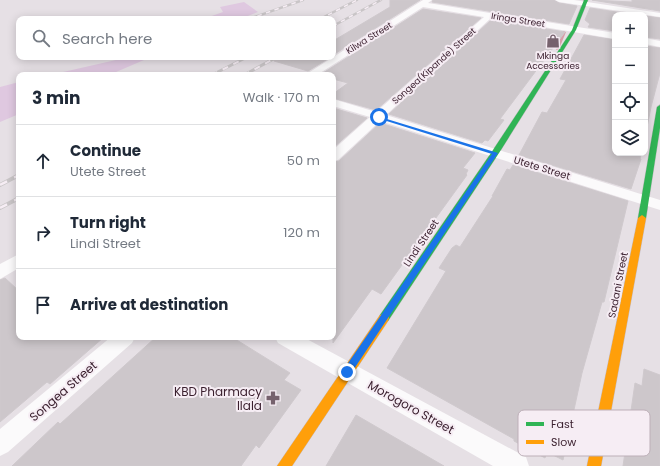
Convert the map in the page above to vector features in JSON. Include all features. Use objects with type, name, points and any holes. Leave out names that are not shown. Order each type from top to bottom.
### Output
[{"type":"street","points":[[559,0],[586,2],[660,15]]},
{"type":"street","name":"Iringa Street","points":[[425,2],[489,16],[612,36]]},
{"type":"street","name":"Kilwa Street","points":[[336,58],[425,2]]},
{"type":"street","name":"Lindi Street","points":[[284,466],[495,153],[574,30],[586,2]]},
{"type":"street","name":"Songea(Kipande) Street","points":[[379,117],[489,16]]},
{"type":"street","points":[[648,42],[660,44]]},
{"type":"street","name":"Kilwa Street","points":[[315,72],[334,60]]},
{"type":"street","name":"Utete Street","points":[[336,103],[660,205]]},
{"type":"street","name":"Sadani Street","points":[[605,410],[645,200],[660,107]]},
{"type":"street","points":[[336,154],[379,117]]},
{"type":"street","points":[[0,272],[16,262]]},
{"type":"street","name":"Songea Street","points":[[0,444],[121,340]]},
{"type":"street","name":"Morogoro Street","points":[[290,340],[517,466]]},
{"type":"street","name":"Sadani Street","points":[[594,466],[596,456]]},
{"type":"shaded area","points":[[244,2],[258,12],[248,16],[212,16],[223,12],[220,7]]},
{"type":"shaded area","points":[[116,60],[144,60],[116,72],[63,72]]},
{"type":"shaded area","points":[[16,83],[16,115],[0,122],[0,87]]},
{"type":"building","points":[[390,0],[420,0],[336,53],[336,39],[390,7]]},
{"type":"building","points":[[433,0],[554,0],[559,3],[577,6],[569,24],[432,2]]},
{"type":"building","points":[[592,0],[632,2],[632,0],[660,0],[660,11]]},
{"type":"building","points":[[590,8],[616,12],[612,12],[612,31],[588,27],[590,24],[585,20]]},
{"type":"building","points":[[423,9],[481,18],[376,110],[336,99],[336,92],[348,83],[336,80],[336,72],[325,72]]},
{"type":"building","points":[[648,16],[660,18],[660,39],[648,37]]},
{"type":"building","points":[[491,20],[565,32],[500,119],[504,120],[488,141],[485,140],[482,143],[389,114]]},
{"type":"building","points":[[584,35],[612,40],[612,156],[640,156],[641,159],[631,189],[519,155],[542,112],[547,113],[566,80],[560,79]]},
{"type":"building","points":[[648,46],[660,48],[660,73],[648,122]]},
{"type":"building","points":[[274,60],[326,60],[308,71]]},
{"type":"building","points":[[336,109],[367,118],[336,145]]},
{"type":"building","points":[[380,123],[475,153],[463,168],[468,170],[467,175],[381,294],[372,289],[336,339],[336,162],[339,161]]},
{"type":"building","points":[[513,165],[628,201],[604,302],[602,302],[582,373],[574,410],[518,410],[518,443],[514,441],[514,439],[387,368],[446,271],[439,268],[452,248],[456,245],[460,247],[493,196],[507,169],[510,170]]},
{"type":"building","points":[[5,278],[16,288],[16,340],[101,340],[50,384],[47,382],[0,422],[0,280]]},
{"type":"building","points":[[153,340],[237,340],[290,373],[284,380],[301,390],[259,448],[256,445],[241,466],[12,466],[58,422],[60,424]]},
{"type":"building","points":[[644,369],[660,375],[660,466],[623,466],[624,456],[650,456],[650,410],[631,410],[635,383],[642,386]]},
{"type":"building","points":[[356,415],[444,466],[326,466]]},
{"type":"building","points":[[555,456],[564,456],[563,460]]},
{"type":"waterway","points":[[557,49],[564,32]]},
{"type":"railway","points":[[258,16],[303,0]]},
{"type":"railway","points":[[326,16],[357,0]]},
{"type":"railway","points":[[336,24],[381,0]]},
{"type":"railway","points":[[218,72],[241,60]]},
{"type":"railway","points":[[250,72],[272,60]]},
{"type":"railway","points":[[0,185],[16,177]]},
{"type":"railway","points":[[0,208],[16,200]]},
{"type":"traffic: fast","points":[[384,318],[495,153],[574,30],[586,0]]},
{"type":"traffic: fast","points":[[642,218],[660,107]]},
{"type":"traffic: slow","points":[[605,410],[642,218]]},
{"type":"traffic: slow","points":[[284,466],[384,318]]},
{"type":"traffic: slow","points":[[594,466],[596,456]]},
{"type":"place","name":"Mkinga Accessories","points":[[553,41]]},
{"type":"place","name":"KBD Pharmacy Ilala","points":[[273,398]]},
{"type":"route","points":[[347,372],[495,153],[379,117]]}]
